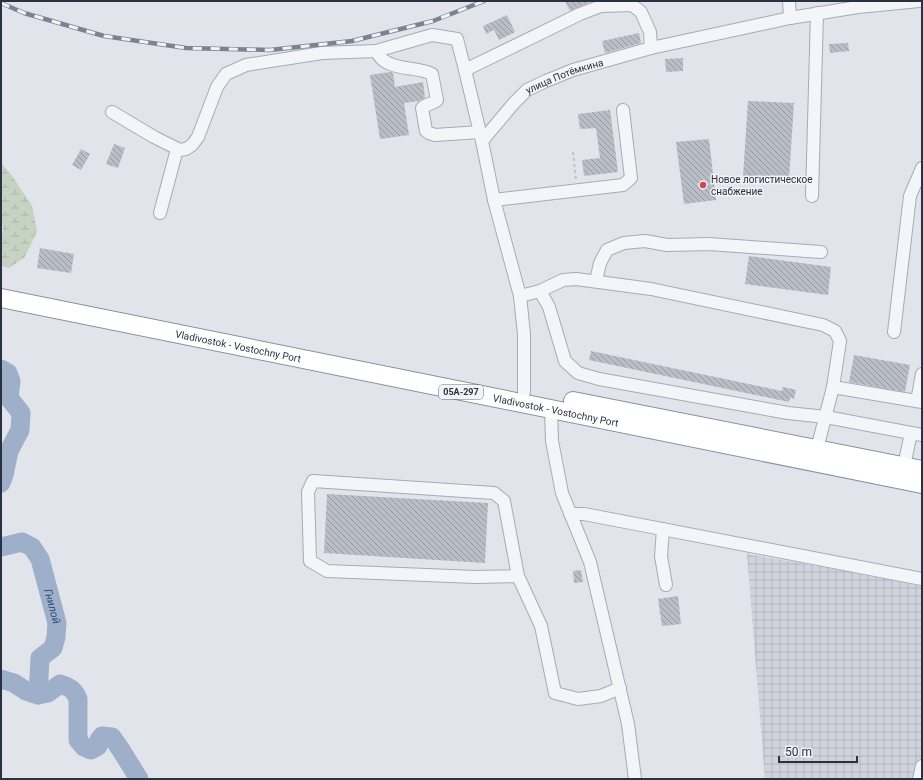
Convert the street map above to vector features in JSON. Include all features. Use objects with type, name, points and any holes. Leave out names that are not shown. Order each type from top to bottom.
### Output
[{"type":"highway","name":"Vladivostok - Vostochny Port","points":[[1,286],[524,392],[922,470]]},
{"type":"highway","name":"Vladivostok - Vostochny Port","points":[[1,298],[922,484]]},
{"type":"street","points":[[789,1],[790,18]]},
{"type":"street","name":"улица Потёмкина","points":[[481,136],[528,90],[573,70],[651,48],[857,4],[919,1]]},
{"type":"street","points":[[466,70],[580,14],[601,6],[632,5],[641,12],[650,32],[651,48]]},
{"type":"street","points":[[812,196],[817,13]]},
{"type":"street","points":[[112,112],[177,149],[186,149],[192,145],[198,137],[217,87],[226,74],[246,65],[322,53],[376,51],[432,35],[457,39],[466,70],[494,200],[520,296],[524,334],[524,392]]},
{"type":"street","points":[[376,51],[382,59],[390,63],[402,67],[426,71],[432,74],[437,100],[422,108],[426,131],[435,135],[481,136]]},
{"type":"street","points":[[494,200],[577,189],[623,185],[631,178],[622,110]]},
{"type":"street","points":[[160,213],[177,149]]},
{"type":"street","points":[[894,332],[910,196],[922,168]]},
{"type":"street","points":[[596,281],[600,264],[607,250],[624,243],[645,241],[667,245],[709,244],[821,252]]},
{"type":"street","points":[[520,296],[540,291],[563,280],[576,279],[596,281],[651,289],[823,325],[835,331],[840,341],[833,387],[817,450]]},
{"type":"street","points":[[540,291],[549,307],[565,361],[578,373],[599,379],[781,412],[826,417],[916,434],[904,466]]},
{"type":"street","points":[[833,387],[920,402],[922,374]]},
{"type":"street","points":[[552,410],[552,441],[562,493],[590,562],[628,724],[635,779]]},
{"type":"street","points":[[518,576],[327,571],[310,560],[308,492],[313,481],[494,493],[504,501],[518,576],[541,626],[556,693],[578,699],[601,696],[620,688]]},
{"type":"street","points":[[570,514],[584,514],[922,579]]},
{"type":"street","points":[[663,529],[661,556],[666,585]]},
{"type":"street","points":[[919,779],[922,766]]},
{"type":"path","points":[[573,152],[577,189]]},
{"type":"shaded area","points":[[747,554],[922,584],[922,779],[765,779]]},
{"type":"green space","points":[[1,163],[13,177],[32,206],[37,231],[24,258],[9,268],[1,266],[1,236],[3,231],[1,214]]},
{"type":"building","points":[[565,1],[592,1],[570,11]]},
{"type":"building","points":[[507,15],[515,32],[499,40],[494,30],[486,34],[483,26]]},
{"type":"building","points":[[639,33],[641,43],[605,53],[602,41]]},
{"type":"building","points":[[848,43],[849,51],[830,53],[829,44]]},
{"type":"building","points":[[683,58],[683,71],[666,72],[665,59]]},
{"type":"building","points":[[390,72],[393,73],[395,87],[423,82],[425,98],[419,101],[404,103],[409,135],[380,139],[370,75]]},
{"type":"building","points":[[748,101],[794,103],[789,179],[743,176]]},
{"type":"building","points":[[610,110],[618,172],[584,176],[582,160],[600,158],[596,128],[580,129],[578,114]]},
{"type":"building","points":[[709,139],[716,200],[684,204],[676,142]]},
{"type":"building","points":[[114,144],[125,148],[118,168],[106,164]]},
{"type":"building","points":[[81,149],[90,154],[81,170],[72,165]]},
{"type":"building","points":[[40,248],[74,254],[71,273],[37,268]]},
{"type":"building","points":[[749,256],[831,267],[828,295],[745,284]]},
{"type":"building","points":[[591,351],[782,391],[783,387],[796,390],[794,399],[790,398],[789,402],[589,360]]},
{"type":"building","points":[[854,355],[910,365],[905,392],[849,382]]},
{"type":"building","points":[[327,494],[488,503],[485,563],[324,553]]},
{"type":"building","points":[[581,570],[583,582],[574,583],[573,571]]},
{"type":"building","points":[[678,596],[681,624],[662,626],[658,599]]},
{"type":"waterway","name":"Гнилой","points":[[1,369],[8,373],[11,381],[9,398],[21,413],[20,430],[9,451],[1,483]]},
{"type":"waterway","name":"Гнилой","points":[[1,547],[22,542],[32,547],[40,559],[57,623],[56,637],[53,648],[40,658],[38,695]]},
{"type":"waterway","name":"Гнилой","points":[[1,679],[14,683],[26,691],[38,695],[48,693],[60,684],[71,689],[78,699],[78,740],[84,747],[91,750],[98,746],[99,740],[102,736],[112,737],[139,779]]},
{"type":"railway","points":[[1,3],[24,13],[104,36],[186,48],[270,50],[352,41],[433,21],[484,1]]},
{"type":"place","name":"Новое логистическое снабжение","points":[[703,185]]}]
